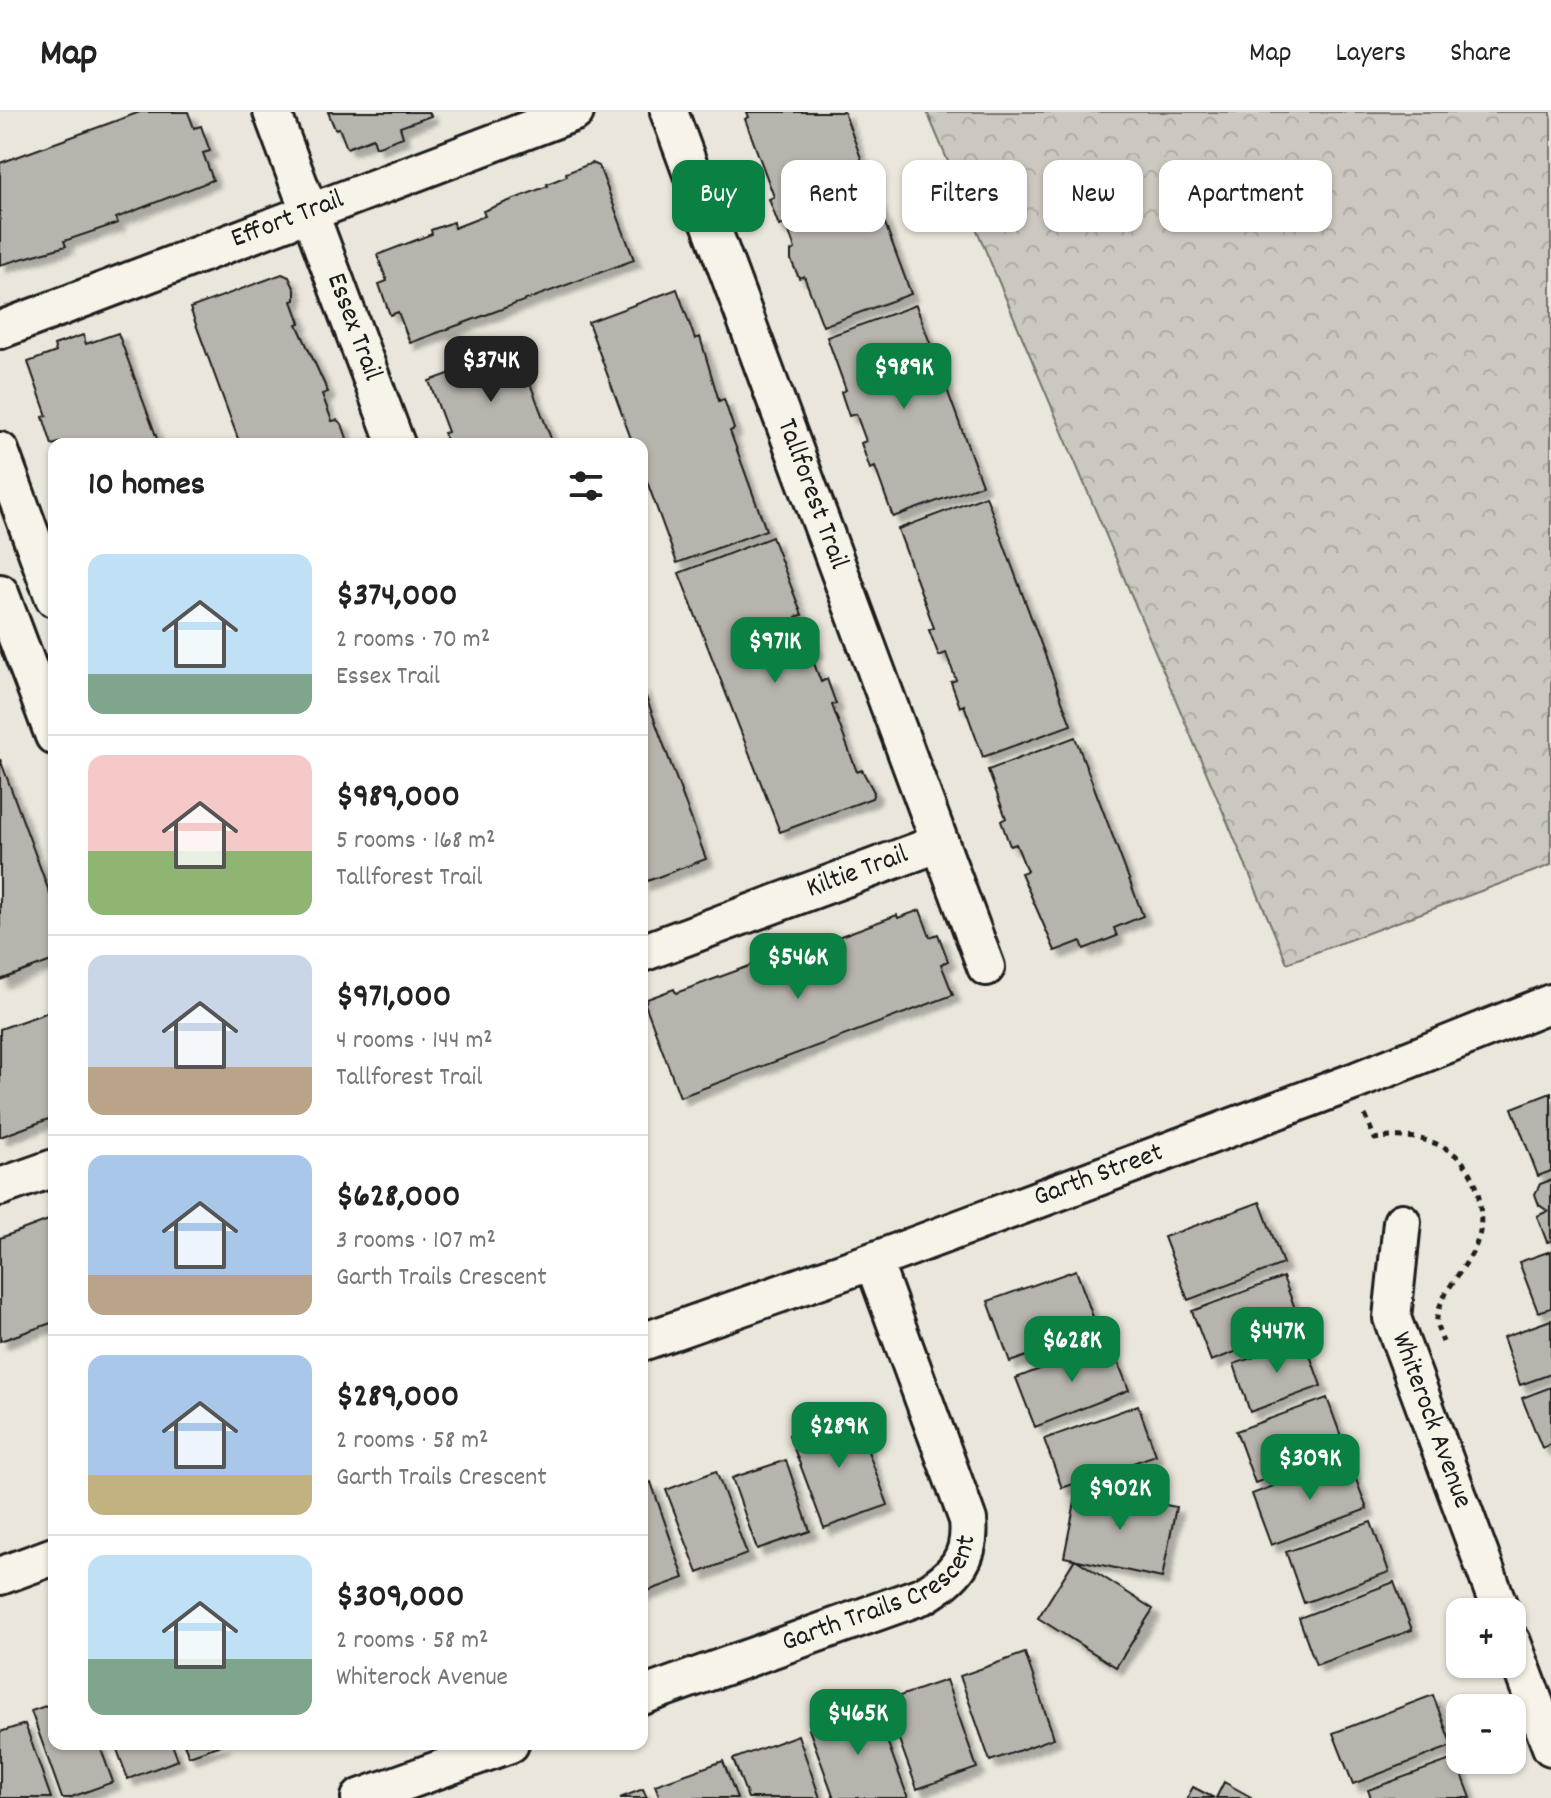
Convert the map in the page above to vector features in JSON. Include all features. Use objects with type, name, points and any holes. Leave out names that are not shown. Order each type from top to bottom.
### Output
[{"type":"street","name":"Essex Trail","points":[[272,112],[394,438]]},
{"type":"street","name":"Effort Trail","points":[[0,330],[575,112]]},
{"type":"street","name":"Tallforest Trail","points":[[669,112],[986,967]]},
{"type":"street","points":[[0,451],[48,582]]},
{"type":"street","points":[[0,580],[41,564]]},
{"type":"street","points":[[0,593],[48,720]]},
{"type":"street","name":"Kiltie Trail","points":[[648,951],[940,843]]},
{"type":"street","name":"Garth Street","points":[[648,1340],[873,1261],[1353,1082],[1551,1003]]},
{"type":"street","points":[[0,1187],[48,1170]]},
{"type":"street","name":"Whiterock Avenue","points":[[1402,1222],[1392,1318],[1496,1598]]},
{"type":"street","name":"Garth Trails Crescent","points":[[648,1694],[924,1595],[946,1582],[958,1567],[970,1536],[968,1520],[873,1261]]},
{"type":"street","points":[[0,1576],[48,1558]]},
{"type":"street","points":[[1525,1678],[1551,1747]]},
{"type":"street","points":[[360,1798],[493,1750]]},
{"type":"path","points":[[1364,1114],[1375,1139],[1420,1138],[1457,1156],[1478,1188],[1481,1223],[1478,1242],[1447,1293],[1437,1323],[1445,1351]]},
{"type":"green space","points":[[927,112],[1551,112],[1551,865],[1287,963],[978,232],[1027,232],[1027,160],[947,160]]},
{"type":"building","points":[[140,112],[188,112],[194,128],[201,126],[210,151],[203,153],[213,180],[116,218],[118,223],[64,241],[66,246],[0,265],[0,163]]},
{"type":"building","points":[[328,112],[429,112],[431,116],[400,127],[403,137],[376,147],[373,138],[347,148]]},
{"type":"building","points":[[747,112],[844,112],[862,160],[781,160],[779,226],[769,199],[774,197],[765,173],[765,160],[760,160],[745,119],[749,117]]},
{"type":"building","points":[[592,163],[599,166],[634,260],[410,343],[398,312],[390,315],[379,284],[387,281],[377,255],[432,234],[431,230],[453,222],[454,228],[485,216],[483,211],[548,186],[567,176],[566,173]]},
{"type":"building","points":[[886,226],[911,294],[823,326],[804,276],[799,278],[791,260],[791,251],[795,249],[789,232],[886,232]]},
{"type":"building","points":[[282,274],[289,277],[295,290],[295,300],[292,301],[300,323],[297,324],[328,392],[322,394],[332,421],[342,424],[347,438],[238,438],[190,308]]},
{"type":"building","points":[[677,289],[695,339],[700,337],[719,401],[724,399],[734,429],[730,431],[766,530],[677,563],[648,484],[648,438],[631,438],[588,322]]},
{"type":"building","points":[[916,305],[982,485],[893,517],[875,467],[870,469],[861,443],[866,441],[856,414],[849,416],[841,392],[846,390],[827,337]]},
{"type":"building","points":[[118,333],[157,438],[50,438],[43,417],[47,416],[28,362],[56,352],[54,345],[83,335],[86,344]]},
{"type":"building","points":[[517,349],[551,438],[445,438],[444,433],[448,432],[429,381]]},
{"type":"building","points":[[986,496],[1071,725],[983,757],[964,705],[960,707],[951,682],[956,680],[946,653],[939,656],[929,630],[934,628],[898,529]]},
{"type":"building","points":[[772,537],[802,615],[796,617],[801,631],[807,628],[816,651],[810,653],[821,682],[827,679],[836,704],[832,705],[857,772],[862,770],[874,792],[872,798],[780,832],[679,573]]},
{"type":"building","points":[[648,702],[706,859],[648,881]]},
{"type":"building","points":[[1075,737],[1143,916],[1114,928],[1117,936],[1084,949],[1081,941],[1055,951],[1021,873],[1027,871],[1016,844],[1010,846],[1001,821],[1006,818],[988,770]]},
{"type":"building","points":[[0,759],[48,889],[48,962],[0,980]]},
{"type":"building","points":[[920,910],[930,937],[938,934],[948,961],[941,964],[953,995],[680,1097],[648,1012],[648,999],[674,989],[676,993],[763,961],[766,967],[795,956],[793,951],[817,942],[819,944],[897,915],[898,918]]},
{"type":"building","points":[[48,1012],[48,1119],[0,1137],[0,1029]]},
{"type":"building","points":[[1551,1093],[1551,1171],[1538,1176],[1512,1108]]},
{"type":"building","points":[[1551,1180],[1551,1241],[1547,1242],[1537,1216],[1548,1211],[1539,1205],[1535,1194],[1540,1184]]},
{"type":"building","points":[[1260,1202],[1283,1264],[1188,1300],[1164,1237]]},
{"type":"building","points":[[48,1220],[48,1324],[0,1341],[0,1238]]},
{"type":"building","points":[[1551,1251],[1551,1308],[1538,1312],[1519,1262]]},
{"type":"building","points":[[1076,1270],[1098,1331],[1010,1362],[988,1301]]},
{"type":"building","points":[[1283,1277],[1302,1327],[1211,1361],[1192,1311]]},
{"type":"building","points":[[1551,1320],[1551,1374],[1520,1385],[1503,1337]]},
{"type":"building","points":[[1304,1339],[1321,1386],[1250,1412],[1234,1364]]},
{"type":"building","points":[[1110,1342],[1129,1390],[1035,1427],[1016,1378]]},
{"type":"building","points":[[1551,1387],[1551,1444],[1542,1448],[1522,1398]]},
{"type":"building","points":[[1327,1398],[1346,1450],[1255,1483],[1236,1431]]},
{"type":"building","points":[[1138,1405],[1156,1455],[1062,1488],[1044,1439]]},
{"type":"building","points":[[853,1411],[888,1505],[824,1528],[789,1435]]},
{"type":"building","points":[[1348,1458],[1367,1509],[1271,1545],[1252,1494]]},
{"type":"building","points":[[786,1460],[810,1531],[757,1549],[732,1478]]},
{"type":"building","points":[[716,1471],[747,1554],[698,1573],[666,1490]]},
{"type":"building","points":[[651,1482],[684,1578],[648,1591],[648,1483]]},
{"type":"building","points":[[1078,1487],[1176,1507],[1162,1578],[1064,1557]]},
{"type":"building","points":[[1371,1522],[1389,1572],[1304,1603],[1286,1552]]},
{"type":"building","points":[[1075,1559],[1153,1609],[1116,1667],[1038,1618]]},
{"type":"building","points":[[1394,1582],[1412,1630],[1316,1665],[1299,1618]]},
{"type":"building","points":[[1025,1653],[1054,1738],[990,1761],[960,1676]]},
{"type":"building","points":[[946,1680],[977,1768],[917,1789],[885,1701]]},
{"type":"building","points":[[1433,1695],[1446,1730],[1446,1748],[1353,1784],[1333,1733]]},
{"type":"building","points":[[48,1705],[48,1750],[101,1750],[113,1782],[62,1798],[31,1711]]},
{"type":"building","points":[[874,1705],[908,1798],[834,1798],[809,1729]]},
{"type":"building","points":[[25,1724],[51,1798],[0,1798],[0,1732]]},
{"type":"building","points":[[798,1735],[820,1798],[748,1798],[733,1759]]},
{"type":"building","points":[[117,1750],[174,1750],[178,1760],[128,1779]]},
{"type":"building","points":[[186,1750],[206,1750],[189,1756]]},
{"type":"building","points":[[723,1761],[737,1798],[660,1798],[655,1785]]},
{"type":"building","points":[[1446,1762],[1446,1774],[1462,1774],[1471,1798],[1371,1798],[1368,1790]]},
{"type":"building","points":[[1224,1782],[1251,1797],[1251,1798],[1216,1798]]},
{"type":"building","points":[[1193,1787],[1214,1798],[1187,1798]]},
{"type":"building","points":[[643,1789],[647,1798],[620,1798]]}]
